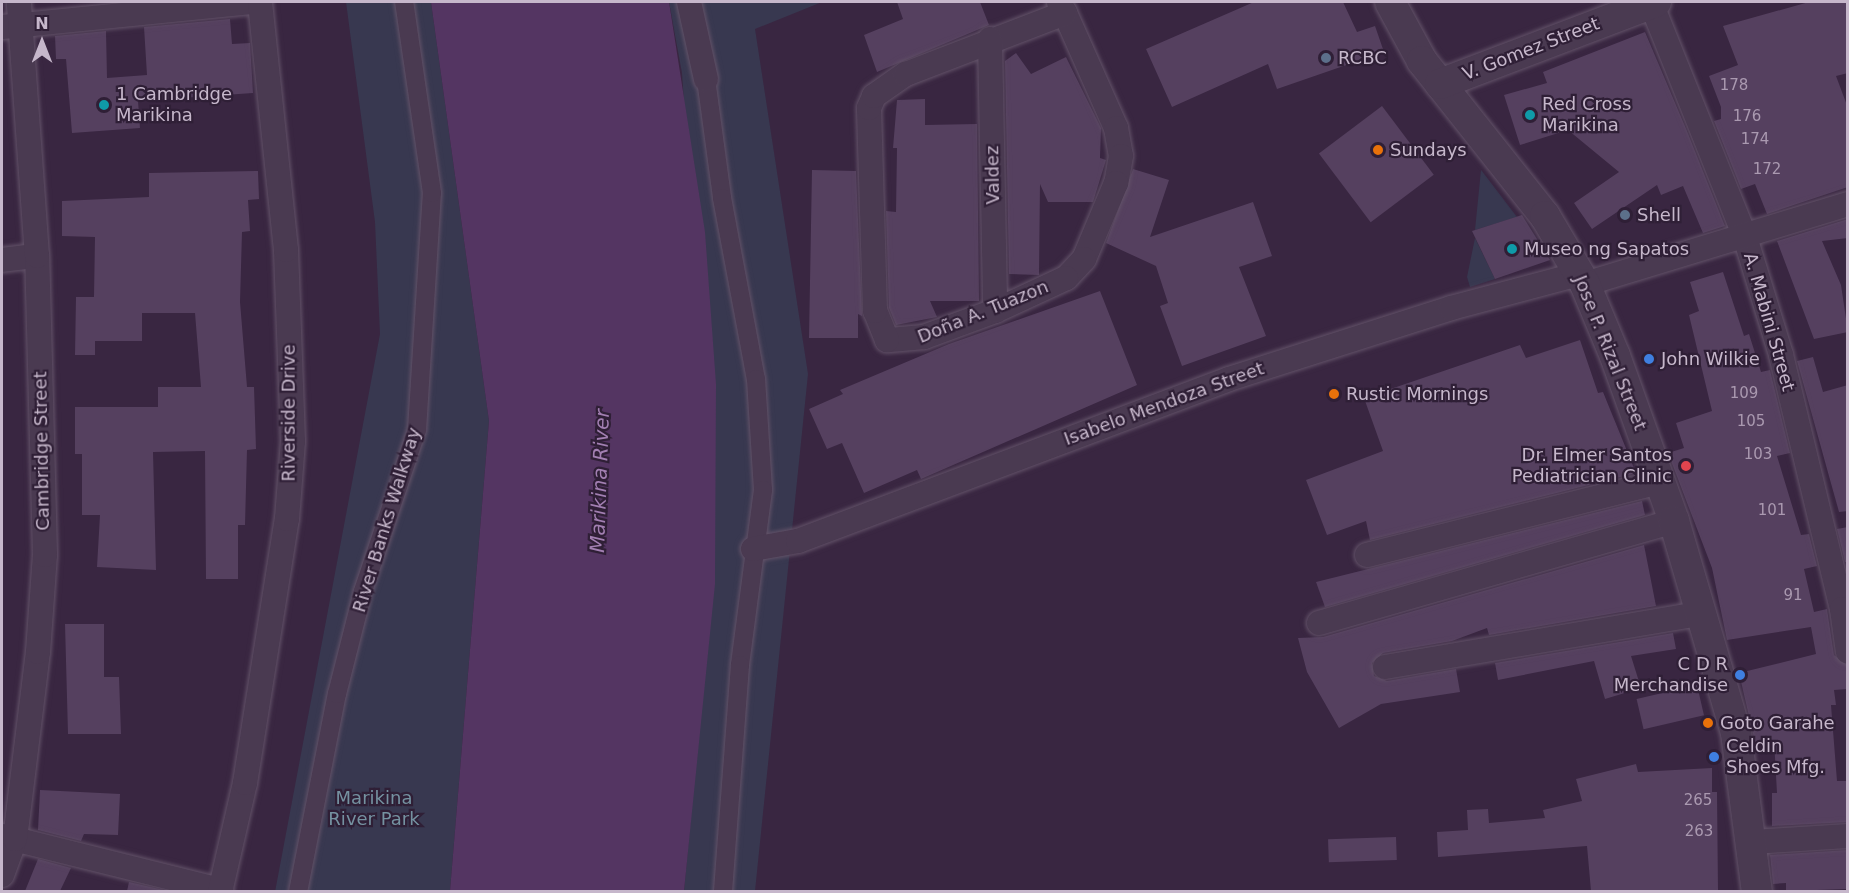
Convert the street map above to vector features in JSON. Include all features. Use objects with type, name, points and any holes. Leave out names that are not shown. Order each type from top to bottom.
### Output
[{"type":"street","points":[[14,17],[252,2]]},
{"type":"street","name":"Riverside Drive","points":[[221,891],[245,783],[287,519],[292,441],[286,250],[260,2]]},
{"type":"street","name":"River Banks Walkway","points":[[298,891],[337,694],[360,602],[417,430],[432,193],[404,2]]},
{"type":"street","points":[[689,2],[706,79],[722,198],[756,380],[763,490],[753,549],[723,891]]},
{"type":"street","name":"Jose P. Rizal Street","points":[[1390,2],[1422,61],[1530,194],[1582,279],[1674,520],[1703,613],[1736,733],[1757,891]]},
{"type":"street","name":"V. Gomez Street","points":[[1440,84],[1653,2]]},
{"type":"street","name":"A. Mabini Street","points":[[1653,2],[1744,237],[1781,355],[1842,609],[1848,652]]},
{"type":"street","name":"Doña A. Tuazon","points":[[1062,7],[1116,128],[1121,156],[1116,183],[1084,259],[1066,278],[995,311],[916,339],[897,342],[883,335],[875,311],[869,108],[874,96],[906,74],[1062,7]]},
{"type":"street","name":"Cambridge Street","points":[[2,875],[38,652],[45,555],[37,256],[14,17]]},
{"type":"street","name":"Valdez","points":[[990,39],[995,311]]},
{"type":"street","name":"Isabelo Mendoza Street","points":[[753,549],[798,541],[1229,379],[1451,308],[1582,279],[1744,237],[1848,204]]},
{"type":"street","points":[[2,260],[37,256]]},
{"type":"street","points":[[1367,555],[1660,482]]},
{"type":"street","points":[[1319,623],[1674,520]]},
{"type":"street","points":[[1385,667],[1703,613]]},
{"type":"street","points":[[1752,842],[1848,836]]},
{"type":"street","points":[[8,838],[221,891]]},
{"type":"green space","name":"Marikina River Park","points":[[346,2],[431,2],[489,421],[450,891],[275,892],[380,334],[375,222]]},
{"type":"green space","points":[[669,2],[822,2],[755,29],[808,374],[755,891],[684,891],[715,557],[682,73]]},
{"type":"green space","points":[[1481,170],[1517,217],[1475,230]]},
{"type":"green space","points":[[1475,238],[1495,279],[1470,287],[1467,277]]},
{"type":"water","name":"Marikina River","points":[[431,2],[669,2],[705,232],[716,384],[715,584],[684,891],[450,891],[489,421]]},
{"type":"building","points":[[897,2],[980,2],[989,25],[877,72],[864,35],[903,19]]},
{"type":"building","points":[[1254,2],[1343,2],[1357,32],[1375,26],[1384,52],[1277,89],[1268,64],[1172,107],[1146,49]]},
{"type":"building","points":[[1809,2],[1848,2],[1848,73],[1836,76],[1848,108],[1848,187],[1767,214],[1755,184],[1741,189],[1714,121],[1721,119],[1721,107],[1709,76],[1738,65],[1723,26]]},
{"type":"building","points":[[230,19],[232,44],[250,43],[253,93],[138,101],[140,128],[72,133],[66,59],[56,59],[55,36],[106,31],[107,78],[147,75],[144,27]]},
{"type":"building","points":[[1645,32],[1725,226],[1703,233],[1683,186],[1661,195],[1657,185],[1592,229],[1574,203],[1619,172],[1568,130],[1520,145],[1504,95],[1547,83],[1543,72]]},
{"type":"building","points":[[1016,53],[1031,74],[1066,57],[1101,128],[1100,158],[1106,160],[1093,202],[1048,202],[1040,184],[1039,275],[1009,274],[1005,61]]},
{"type":"building","points":[[925,99],[925,125],[977,124],[979,301],[930,301],[937,317],[896,325],[889,308],[886,211],[896,212],[897,148],[893,148],[897,100]]},
{"type":"building","points":[[1382,106],[1434,175],[1371,222],[1319,154]]},
{"type":"building","points":[[1133,169],[1169,180],[1150,237],[1253,202],[1272,256],[1239,267],[1266,336],[1182,366],[1160,306],[1168,303],[1156,266],[1106,243]]},
{"type":"building","points":[[812,170],[856,171],[862,316],[858,314],[858,338],[809,338]]},
{"type":"building","points":[[258,171],[259,199],[248,200],[250,231],[242,232],[240,302],[247,387],[254,387],[256,449],[247,450],[245,525],[238,525],[238,579],[206,579],[205,451],[153,452],[156,570],[97,567],[100,515],[82,515],[82,454],[75,454],[75,407],[158,407],[158,387],[201,387],[195,313],[142,313],[142,341],[95,341],[95,355],[75,355],[76,297],[94,297],[95,237],[62,236],[62,201],[149,197],[149,173]]},
{"type":"building","name":"Museo ng Sapatos","points":[[1522,215],[1550,260],[1495,279],[1472,231]]},
{"type":"building","points":[[1848,219],[1848,238],[1822,241],[1841,285],[1848,332],[1814,339],[1777,241]]},
{"type":"building","points":[[1723,272],[1744,336],[1749,334],[1761,372],[1770,370],[1790,453],[1777,456],[1801,535],[1809,534],[1817,566],[1804,569],[1814,612],[1827,609],[1834,655],[1848,666],[1848,689],[1834,690],[1836,705],[1831,705],[1837,781],[1847,781],[1848,822],[1772,826],[1772,793],[1777,793],[1774,740],[1755,742],[1739,673],[1816,654],[1811,627],[1727,640],[1712,568],[1668,453],[1684,448],[1676,423],[1712,411],[1689,315],[1699,311],[1690,282]]},
{"type":"building","points":[[1100,291],[1137,385],[921,479],[917,470],[864,493],[842,443],[827,449],[809,409],[843,394],[840,390],[949,344]]},
{"type":"building","points":[[1580,340],[1598,393],[1603,392],[1636,473],[1370,540],[1366,521],[1327,535],[1306,480],[1383,451],[1364,398],[1520,345],[1526,358]]},
{"type":"building","points":[[1813,357],[1823,392],[1848,385],[1848,511],[1839,512],[1797,361]]},
{"type":"building","points":[[1642,501],[1645,515],[1325,607],[1316,582]]},
{"type":"building","points":[[1848,527],[1848,562],[1845,562],[1837,529]]},
{"type":"building","points":[[1644,545],[1656,606],[1489,635],[1487,628],[1452,641],[1383,653],[1372,663],[1374,676],[1387,681],[1456,669],[1460,692],[1381,704],[1339,728],[1307,672],[1298,638],[1323,637]]},
{"type":"building","points":[[65,624],[104,624],[104,677],[119,677],[121,734],[68,734]]},
{"type":"building","points":[[1673,633],[1676,649],[1631,656],[1641,688],[1605,699],[1594,661],[1498,680],[1495,663]]},
{"type":"building","points":[[1697,685],[1704,715],[1644,729],[1637,699]]},
{"type":"building","points":[[1636,764],[1638,772],[1712,768],[1712,792],[1717,792],[1718,891],[1591,891],[1587,846],[1438,857],[1437,832],[1468,830],[1467,810],[1488,809],[1489,823],[1545,818],[1543,810],[1582,801],[1576,779]]},
{"type":"building","points":[[40,790],[120,794],[118,835],[84,834],[81,841],[38,830]]},
{"type":"building","points":[[1396,837],[1397,860],[1329,862],[1328,839]]},
{"type":"building","points":[[1848,850],[1847,889],[1786,891],[1786,883],[1773,884],[1770,855]]},
{"type":"building","points":[[38,859],[71,868],[60,891],[25,891]]},
{"type":"building","points":[[129,882],[168,891],[127,891]]},
{"type":"place","name":"RCBC","points":[[1326,58]]},
{"type":"place","name":"1 Cambridge Marikina","points":[[104,105]]},
{"type":"place","name":"Red Cross Marikina","points":[[1530,115]]},
{"type":"place","name":"Sundays","points":[[1378,150]]},
{"type":"place","name":"Shell","points":[[1625,215]]},
{"type":"place","name":"Museo ng Sapatos","points":[[1512,249]]},
{"type":"place","name":"John Wilkie","points":[[1649,359]]},
{"type":"place","name":"Rustic Mornings","points":[[1334,394]]},
{"type":"place","name":"Dr. Elmer Santos Pediatrician Clinic","points":[[1686,466]]},
{"type":"place","name":"C D R Merchandise","points":[[1740,675]]},
{"type":"place","name":"Goto Garahe","points":[[1708,723]]},
{"type":"place","name":"Celdin Shoes Mfg.","points":[[1714,757]]}]
